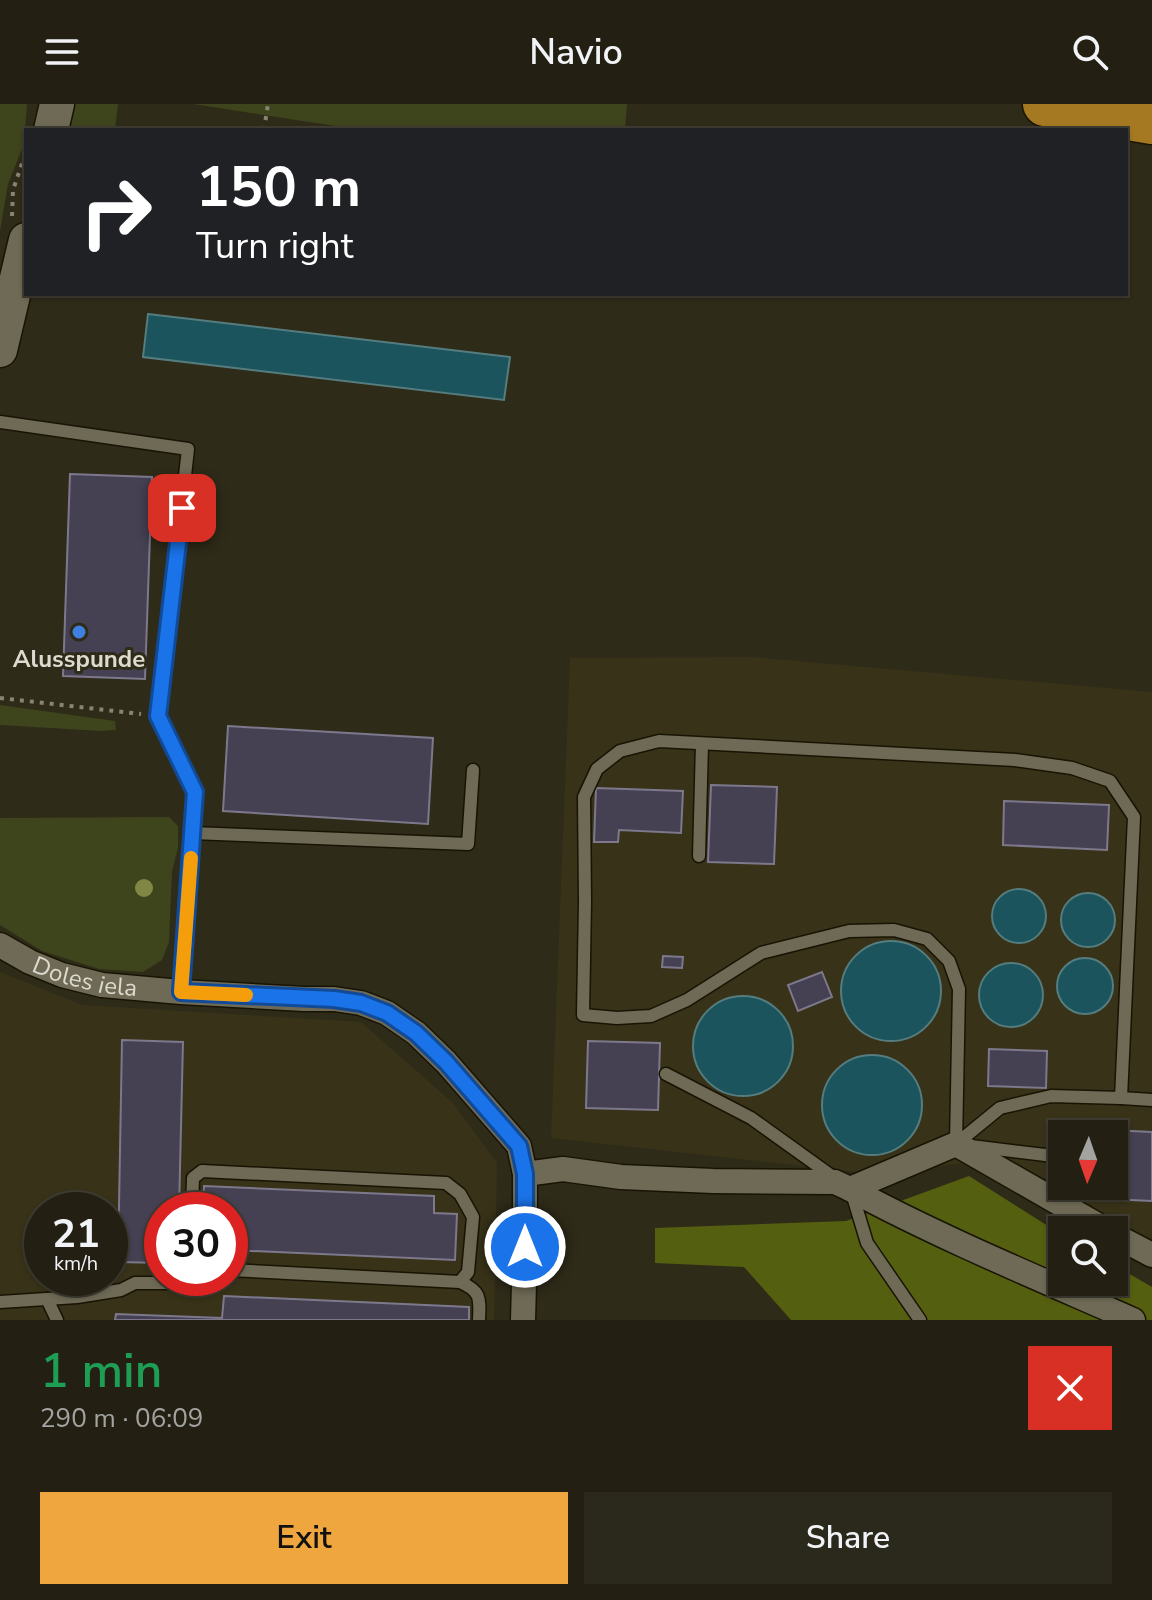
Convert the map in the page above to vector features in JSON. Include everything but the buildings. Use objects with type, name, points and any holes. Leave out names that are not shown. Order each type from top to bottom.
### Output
[{"type":"highway","points":[[1045,104],[1152,122]]},
{"type":"street","points":[[51,128],[57,104]]},
{"type":"street","points":[[0,350],[19,232]]},
{"type":"street","name":"Doles iela","points":[[0,945],[62,975],[102,985],[361,1003],[387,1013],[416,1033],[446,1062],[519,1146],[525,1174],[523,1320]]},
{"type":"street","points":[[850,1189],[956,1144],[1082,1216]]},
{"type":"street","points":[[525,1174],[563,1169],[621,1177],[835,1182],[1133,1320]]},
{"type":"street","points":[[1128,1242],[1152,1255]]},
{"type":"lane","points":[[0,422],[188,449],[158,716],[195,792],[181,992]]},
{"type":"lane","points":[[956,1144],[959,989],[949,961],[927,939],[894,930],[849,931],[761,953],[687,1000],[651,1016],[617,1018],[583,1015],[584,797],[597,769],[620,751],[659,741],[1015,760],[1072,768],[1110,781],[1134,817],[1121,1098]]},
{"type":"lane","points":[[699,856],[702,744]]},
{"type":"lane","points":[[192,833],[468,844],[473,770]]},
{"type":"lane","points":[[666,1074],[751,1118],[850,1189],[867,1243],[920,1320]]},
{"type":"lane","points":[[956,1144],[1000,1108],[1051,1096],[1152,1100]]},
{"type":"lane","points":[[956,1144],[1048,1155]]},
{"type":"lane","points":[[193,1192],[193,1178],[202,1171],[446,1183],[460,1194],[473,1217],[468,1272],[460,1282]]},
{"type":"lane","points":[[248,1271],[460,1282],[473,1288],[479,1298],[479,1320]]},
{"type":"lane","points":[[0,1302],[121,1290],[144,1283]]},
{"type":"lane","points":[[47,1299],[57,1320]]},
{"type":"path","points":[[264,128],[268,104]]},
{"type":"path","points":[[19,232],[13,190],[24,158]]},
{"type":"path","points":[[0,698],[158,716]]},
{"type":"shaded area","points":[[752,657],[1152,692],[1152,1260],[1128,1247],[1128,1216],[1068,1216],[967,1163],[865,1173],[551,1138],[570,658]]},
{"type":"shaded area","points":[[0,972],[82,1005],[361,1022],[453,1103],[497,1163],[494,1320],[0,1320]]},
{"type":"green space","points":[[0,104],[27,104],[24,144],[8,184],[0,231]]},
{"type":"green space","points":[[73,104],[118,104],[115,128],[67,128]]},
{"type":"green space","points":[[193,104],[627,104],[625,128],[348,128]]},
{"type":"green space","points":[[0,705],[115,721],[116,730],[0,725]]},
{"type":"green space","points":[[169,817],[178,826],[178,848],[172,871],[169,942],[162,960],[143,972],[99,969],[42,951],[0,925],[0,818]]},
{"type":"green space","points":[[969,1176],[1048,1226],[1048,1296],[1128,1296],[1128,1273],[1152,1287],[1152,1320],[791,1320],[744,1267],[655,1263],[655,1228],[846,1221]]},
{"type":"water","points":[[148,314],[510,357],[504,400],[143,357]]},
{"type":"water","points":[[1019,889],[1038,897],[1046,916],[1038,935],[1019,943],[1000,935],[992,916],[1000,897]]},
{"type":"water","points":[[1088,893],[1107,901],[1115,920],[1107,939],[1088,947],[1069,939],[1061,920],[1069,901]]},
{"type":"water","points":[[891,941],[910,945],[926,956],[937,972],[941,991],[937,1010],[926,1026],[910,1037],[891,1041],[872,1037],[856,1026],[845,1010],[841,991],[845,972],[856,956],[872,945]]},
{"type":"water","points":[[1085,958],[1105,966],[1113,986],[1105,1006],[1085,1014],[1065,1006],[1057,986],[1065,966]]},
{"type":"water","points":[[1011,963],[1029,969],[1037,977],[1043,995],[1037,1013],[1029,1021],[1011,1027],[993,1021],[985,1013],[979,995],[985,977],[993,969]]},
{"type":"water","points":[[743,996],[762,1000],[778,1011],[789,1027],[793,1046],[789,1065],[778,1081],[762,1092],[743,1096],[724,1092],[708,1081],[697,1065],[693,1046],[697,1027],[708,1011],[724,1000]]},
{"type":"water","points":[[862,1055],[882,1055],[908,1069],[919,1086],[922,1105],[919,1124],[908,1141],[882,1155],[862,1155],[844,1147],[830,1133],[822,1115],[822,1095],[830,1077],[844,1063]]},
{"type":"slow traffic","points":[[191,858],[181,992],[246,995]]},
{"type":"place","name":"Alusspunde","points":[[79,632]]},
{"type":"route","points":[[182,508],[158,716],[195,792],[181,992],[361,1003],[387,1013],[416,1033],[446,1062],[519,1146],[525,1174],[525,1247]]}]
